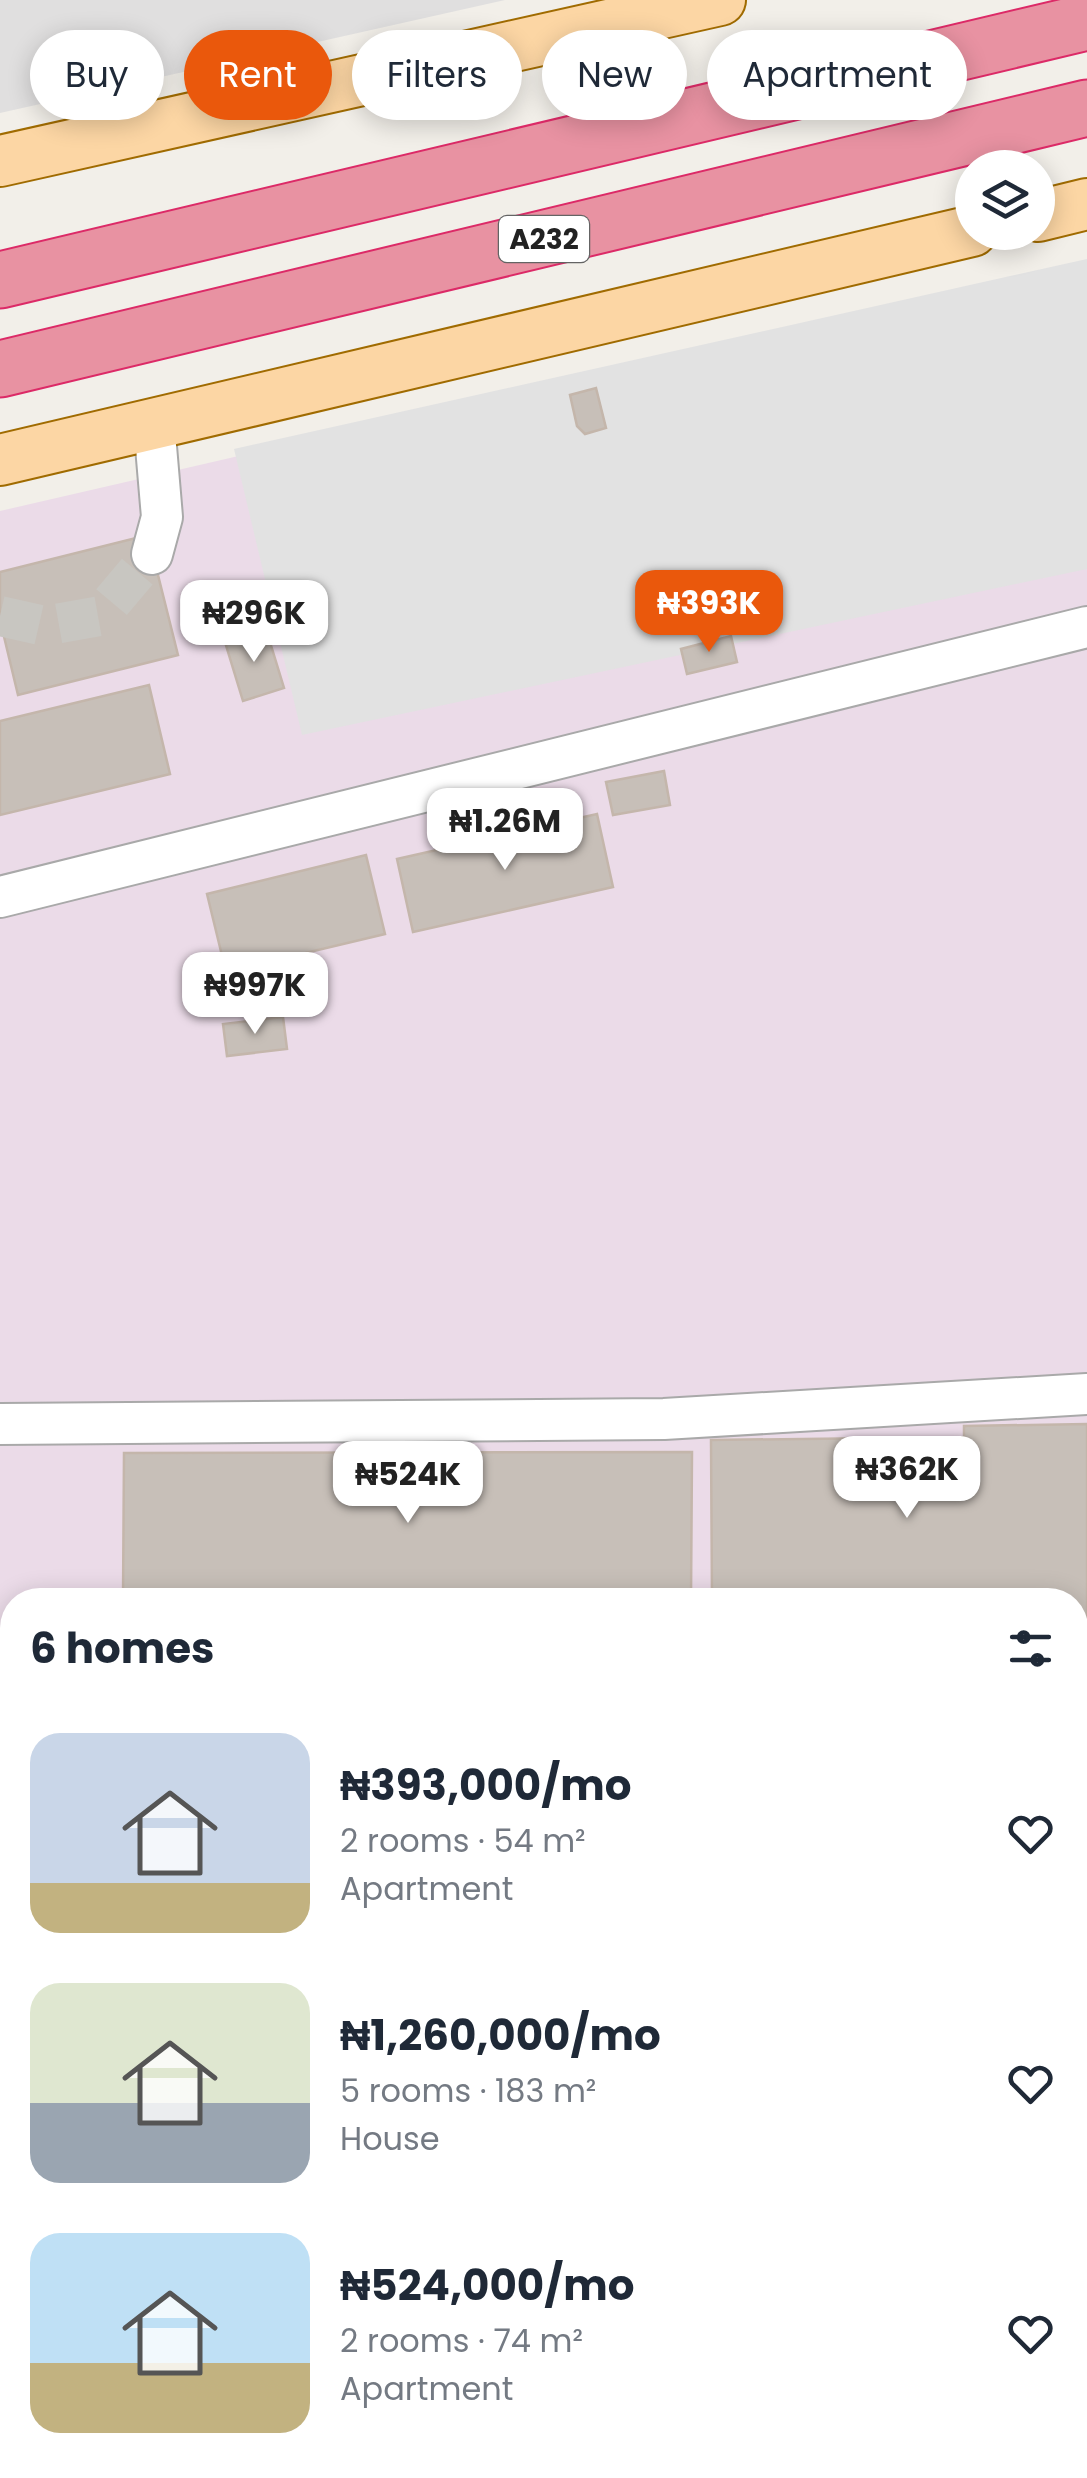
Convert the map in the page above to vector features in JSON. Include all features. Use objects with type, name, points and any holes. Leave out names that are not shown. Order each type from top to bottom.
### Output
[{"type":"highway","points":[[0,280],[1087,22]]},
{"type":"highway","name":"A232","points":[[0,368],[1087,108]]},
{"type":"main road","points":[[0,162],[720,0]]},
{"type":"main road","points":[[1055,212],[1087,204]]},
{"type":"main road","points":[[0,460],[955,235]]},
{"type":"street","points":[[152,554],[162,517],[154,423]]},
{"type":"street","points":[[0,897],[1087,628]]},
{"type":"street","points":[[0,1424],[664,1418],[1087,1394]]},
{"type":"shaded area","points":[[0,0],[505,0],[371,30],[352,30],[352,34],[332,39],[332,30],[184,30],[184,72],[164,76],[164,30],[30,30],[30,106],[0,113]]},
{"type":"shaded area","points":[[1087,259],[1087,569],[302,735],[234,449]]},
{"type":"shaded area","points":[[1087,261],[1087,1588],[0,1588],[0,511]]},
{"type":"building","points":[[596,388],[606,428],[585,434],[577,426],[570,395]]},
{"type":"building","points":[[148,535],[178,655],[18,695],[0,620],[0,572]]},
{"type":"building","points":[[266,629],[284,688],[243,701],[225,642]]},
{"type":"building","points":[[731,636],[737,662],[687,674],[681,649]]},
{"type":"building","points":[[149,685],[170,774],[0,815],[0,721]]},
{"type":"building","points":[[664,771],[670,805],[613,815],[606,782]]},
{"type":"building","points":[[597,814],[613,887],[413,932],[397,859]]},
{"type":"building","points":[[366,855],[385,934],[226,972],[207,894]]},
{"type":"building","points":[[283,1017],[287,1049],[227,1056],[223,1024]]},
{"type":"building","points":[[1087,1424],[1087,1588],[712,1588],[711,1440],[964,1437],[964,1426]]},
{"type":"building","points":[[692,1452],[691,1588],[123,1588],[124,1453]]},
{"type":"tunnel","points":[[0,616],[44,626],[100,616],[152,554]]}]
